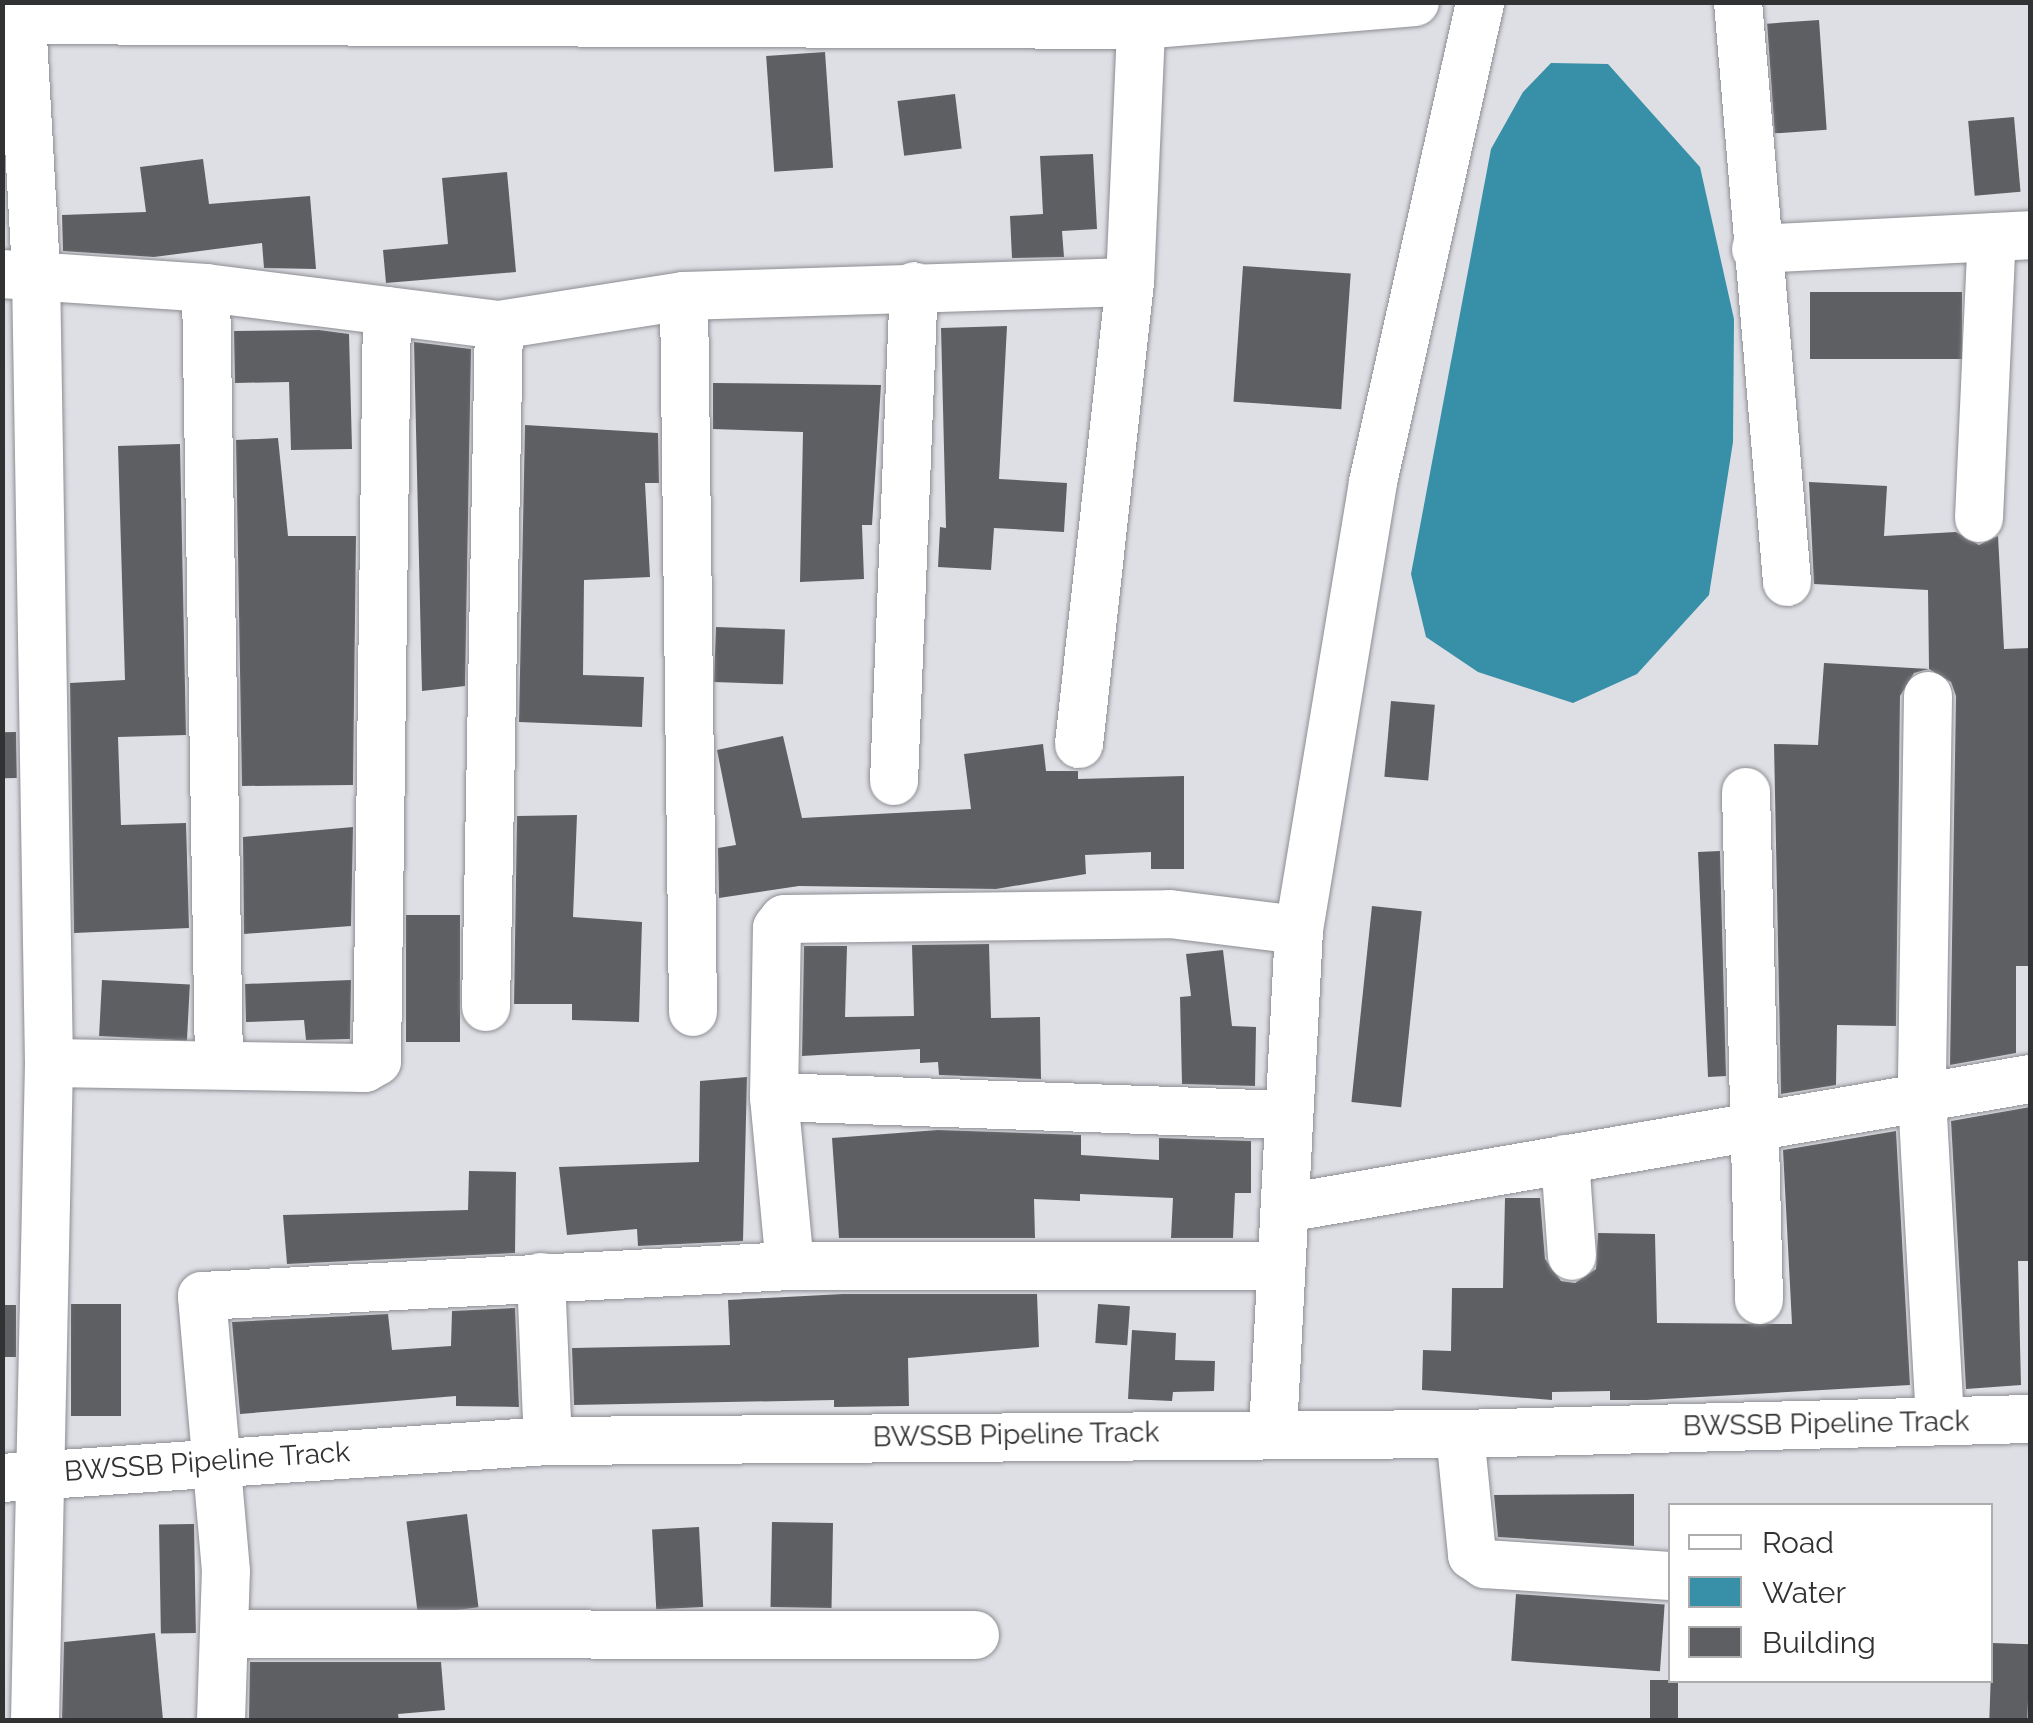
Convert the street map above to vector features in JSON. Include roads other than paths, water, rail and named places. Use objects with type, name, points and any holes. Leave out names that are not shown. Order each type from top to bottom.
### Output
[{"type":"street","points":[[36,1720],[20,1477],[49,1063],[19,273],[16,14],[684,10],[1141,25],[1414,2]]},
{"type":"street","points":[[1272,1431],[1299,930],[1373,482],[1480,2]]},
{"type":"street","points":[[1738,2],[1787,582]]},
{"type":"street","points":[[1079,744],[1130,282],[1141,25]]},
{"type":"street","points":[[1756,249],[2011,236],[1979,518]]},
{"type":"street","points":[[19,273],[206,288],[499,325],[684,296],[1130,282]]},
{"type":"street","points":[[894,781],[914,286]]},
{"type":"street","points":[[206,288],[218,1064]]},
{"type":"street","points":[[684,296],[693,1012]]},
{"type":"street","points":[[49,1063],[365,1068],[382,1051],[387,311]]},
{"type":"street","points":[[486,1007],[499,325]]},
{"type":"street","points":[[1928,696],[1922,1098],[1940,1420]]},
{"type":"street","points":[[1746,792],[1750,1130],[1759,1300]]},
{"type":"street","points":[[790,1266],[774,1097],[776,928],[796,914],[1170,914],[1299,930]]},
{"type":"street","points":[[1286,1208],[2030,1079]]},
{"type":"street","points":[[774,1097],[1287,1115]]},
{"type":"street","points":[[1565,1159],[1572,1256]]},
{"type":"street","points":[[221,1720],[226,1634],[217,1461],[202,1296],[790,1266],[1279,1266]]},
{"type":"street","points":[[542,1277],[548,1441]]},
{"type":"street","name":"BWSSB Pipeline Track","points":[[20,1477],[548,1441],[1272,1431],[1460,1434],[2030,1420]]},
{"type":"street","points":[[1460,1434],[1472,1555],[1485,1564],[1668,1576]]},
{"type":"street","points":[[226,1634],[975,1636]]},
{"type":"water","points":[[1551,63],[1608,64],[1700,167],[1734,319],[1733,442],[1709,595],[1637,674],[1573,703],[1478,672],[1426,637],[1411,574],[1491,149],[1523,92]]}]
